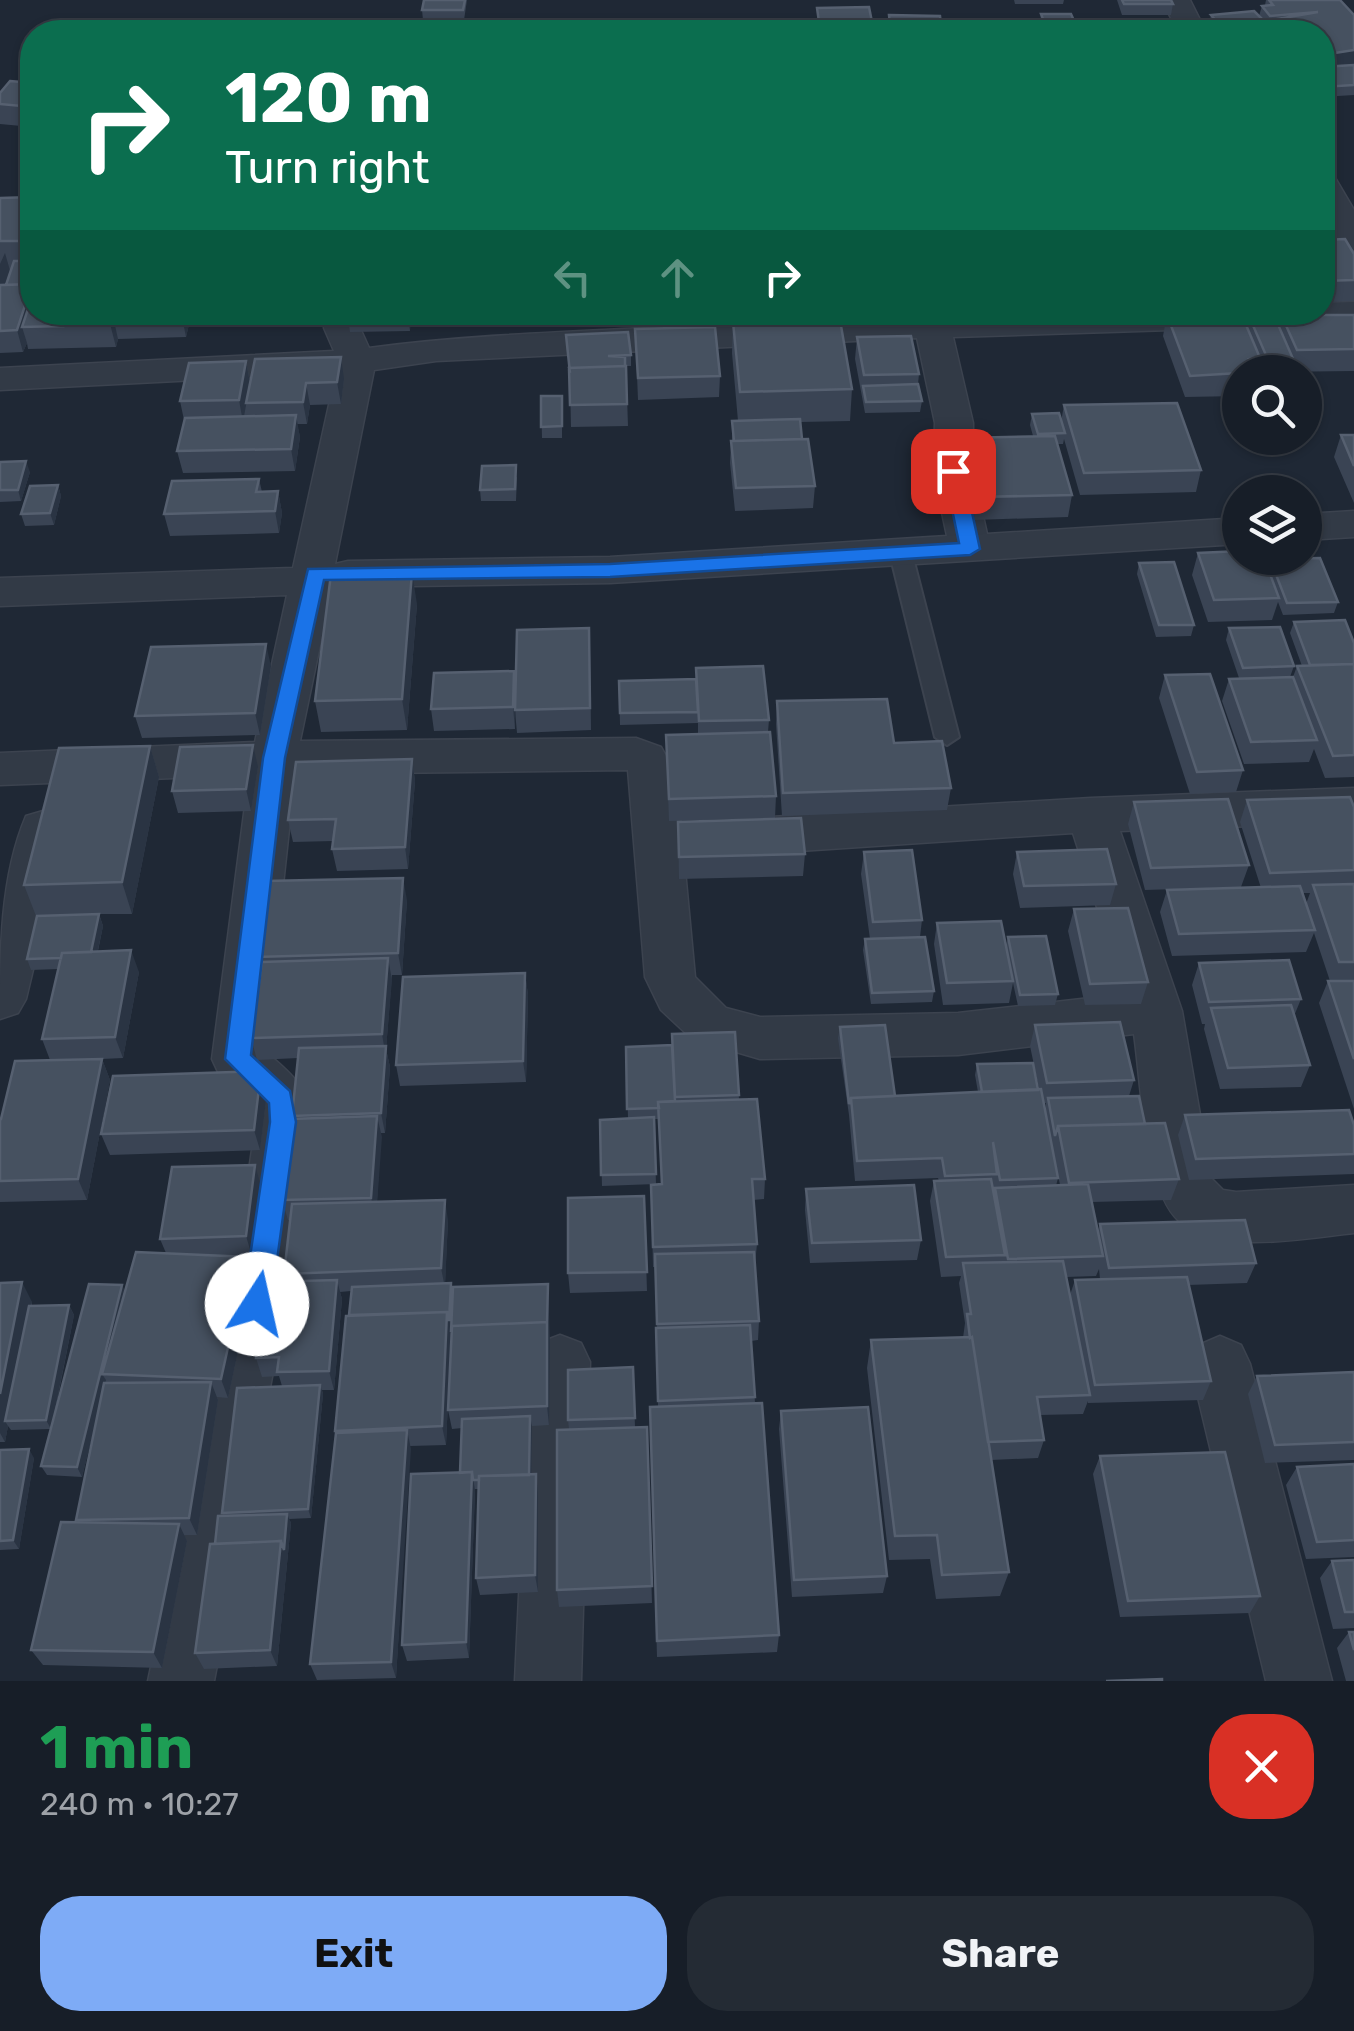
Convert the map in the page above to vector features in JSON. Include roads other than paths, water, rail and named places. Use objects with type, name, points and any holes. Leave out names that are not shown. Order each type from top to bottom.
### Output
[{"type":"street","points":[[1335,206],[1354,240]]},
{"type":"street","points":[[181,1681],[264,1267],[283,1122],[281,1098],[238,1059],[274,758],[357,361],[342,325]]},
{"type":"street","points":[[0,379],[357,361],[436,350],[732,325]]},
{"type":"street","points":[[807,325],[933,330],[1057,325]]},
{"type":"street","points":[[933,330],[954,423],[953,471],[970,549]]},
{"type":"street","points":[[1322,526],[1354,524]]},
{"type":"street","points":[[0,592],[610,570],[1222,532]]},
{"type":"street","points":[[0,768],[274,758],[636,754],[646,759],[653,774],[670,977],[693,1012],[710,1024],[760,1038],[958,1034],[1156,1011]]},
{"type":"street","points":[[0,999],[59,765]]},
{"type":"street","points":[[660,842],[1091,815],[1354,804]]},
{"type":"street","points":[[1091,815],[1156,1011],[1183,1176],[1200,1206],[1227,1215],[1354,1210]]},
{"type":"street","points":[[548,1681],[560,1362]]},
{"type":"street","points":[[1220,1364],[1299,1681]]},
{"type":"lane","points":[[902,554],[947,737]]}]
